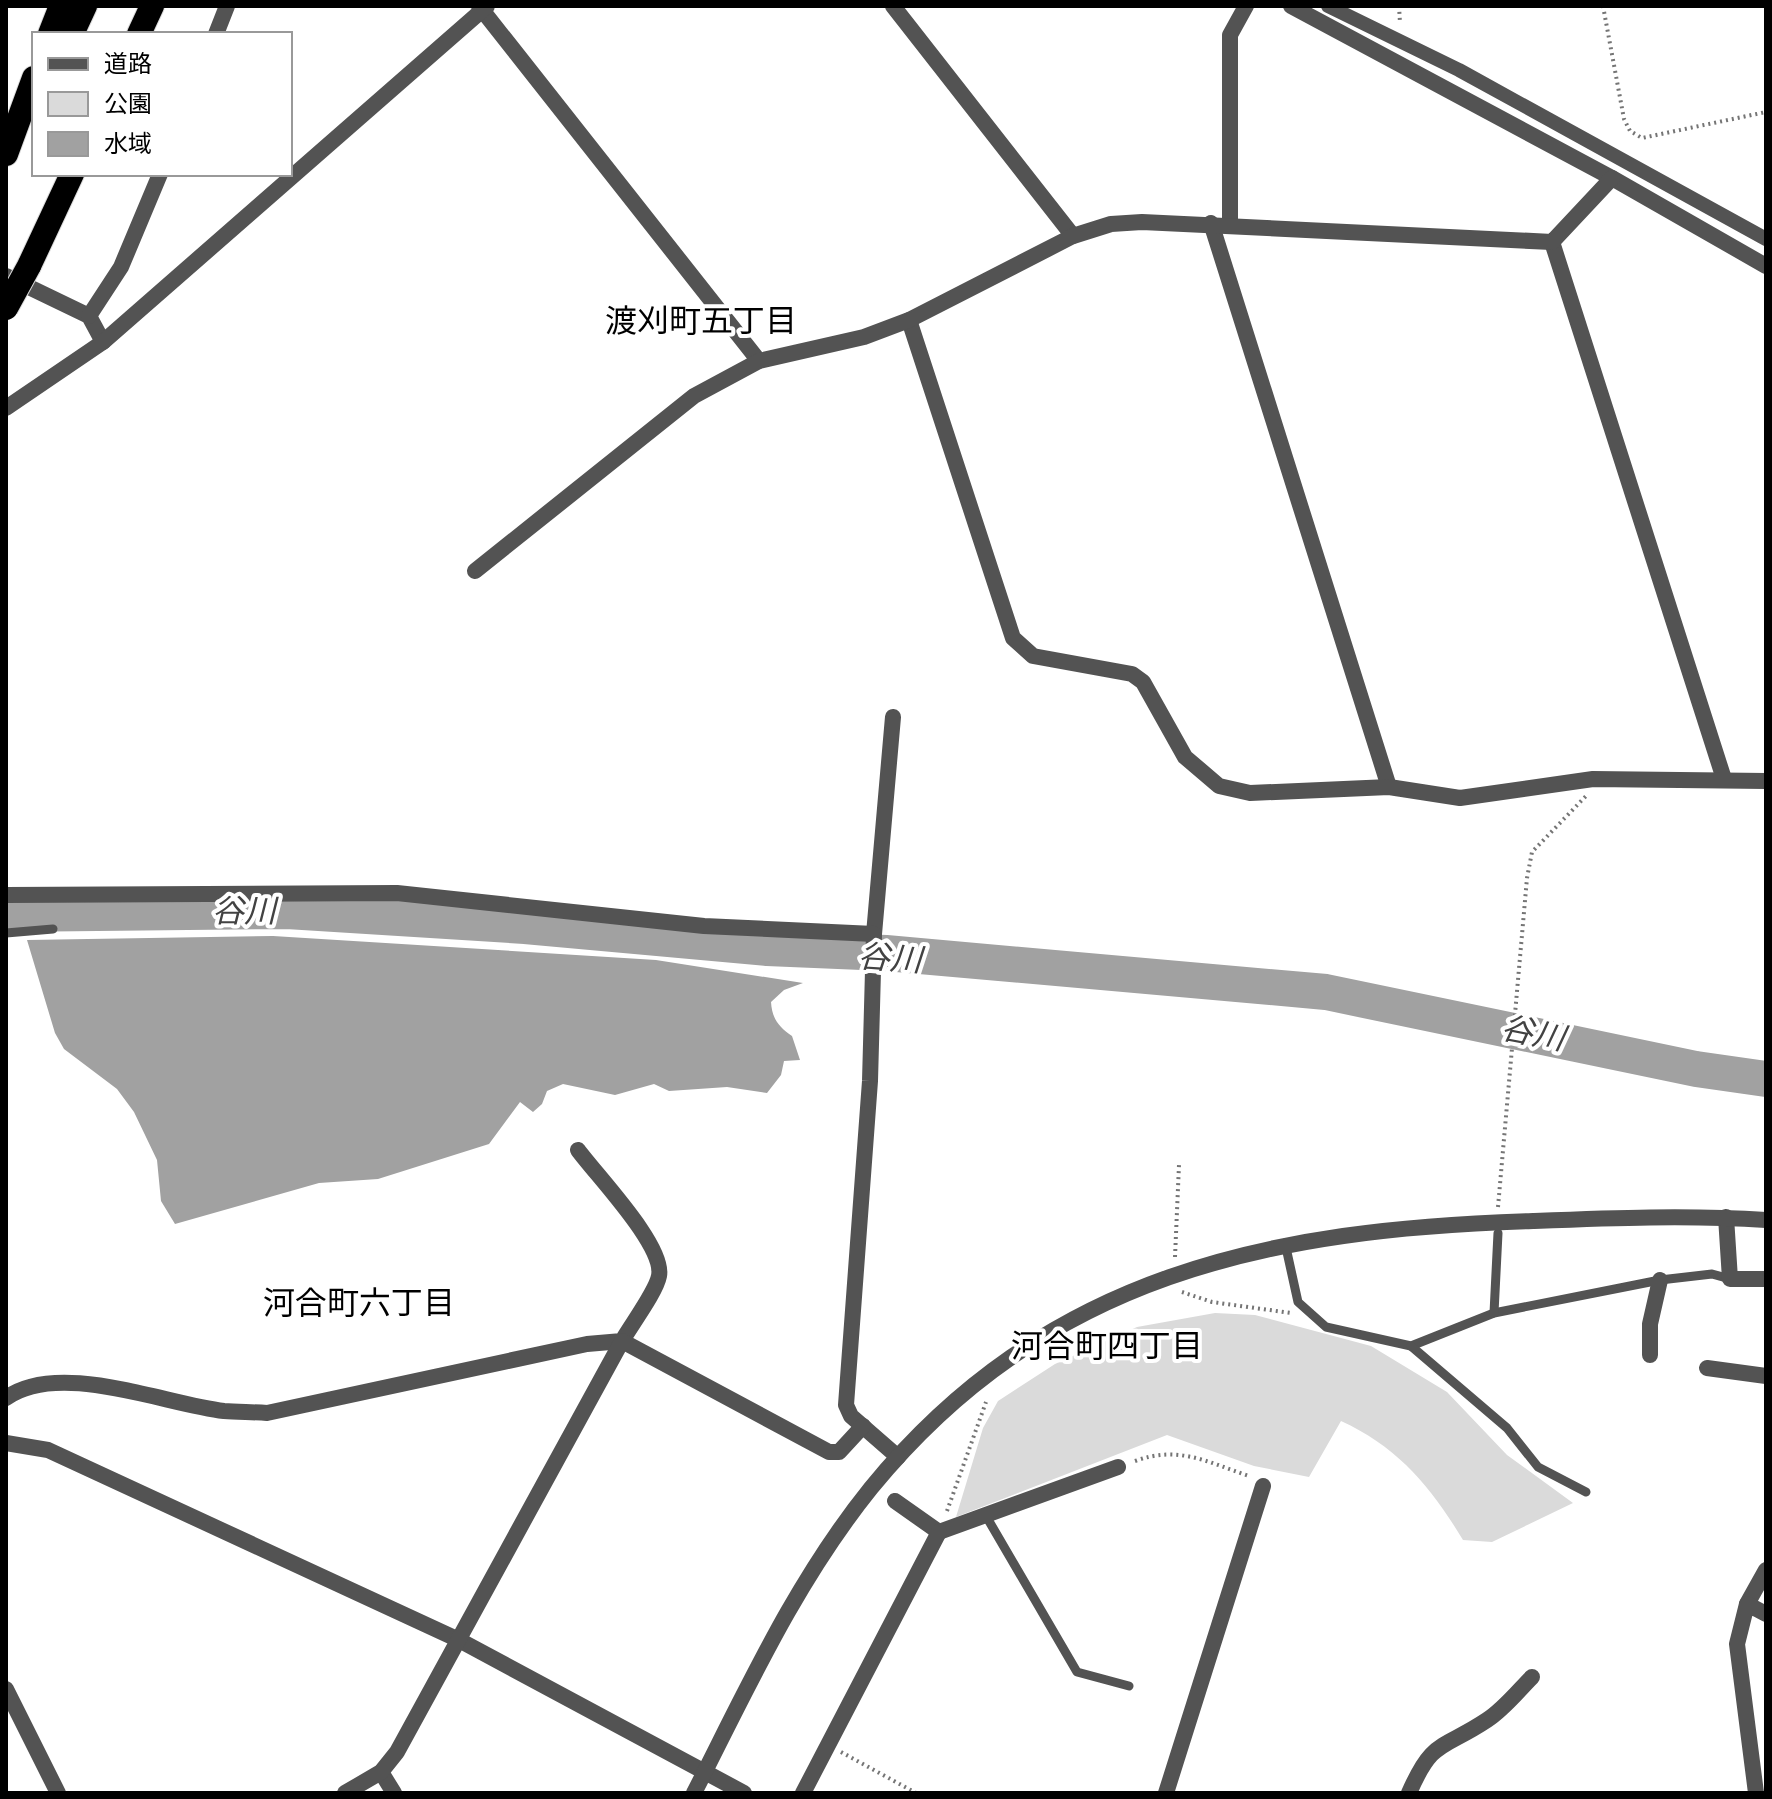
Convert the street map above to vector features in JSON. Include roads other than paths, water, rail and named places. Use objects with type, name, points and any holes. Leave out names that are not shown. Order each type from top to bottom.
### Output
[{"type":"highway","points":[[51,32],[61,6]]},
{"type":"highway","points":[[73,32],[85,6]]},
{"type":"highway","points":[[140,32],[152,6]]},
{"type":"highway","points":[[6,154],[32,83]]},
{"type":"highway","points":[[6,174],[32,119]]},
{"type":"highway","points":[[6,308],[71,176]]},
{"type":"street","points":[[217,32],[227,6]]},
{"type":"street","points":[[893,6],[1073,236]]},
{"type":"street","points":[[1230,224],[1230,35],[1246,6]]},
{"type":"street","points":[[1291,6],[1612,178],[1766,266]]},
{"type":"street","points":[[1328,6],[1525,105],[1766,239]]},
{"type":"street","points":[[292,175],[483,7],[759,361]]},
{"type":"street","points":[[89,316],[121,267],[159,176]]},
{"type":"street","points":[[6,408],[103,342],[291,176]]},
{"type":"street","points":[[1552,242],[1612,178]]},
{"type":"street","points":[[1211,223],[1389,787]]},
{"type":"street","points":[[475,571],[694,396],[759,361],[864,337],[909,320],[1073,236],[1111,224],[1211,223],[1552,242]]},
{"type":"street","points":[[1552,242],[1724,779]]},
{"type":"street","points":[[6,276],[89,316],[103,342]]},
{"type":"street","points":[[909,320],[1013,638],[1033,656],[1132,674],[1143,682],[1185,757],[1219,786],[1250,793],[1389,787],[1460,798],[1593,779],[1766,781]]},
{"type":"street","points":[[893,717],[874,938],[870,1081],[846,1405],[851,1416],[898,1457]]},
{"type":"street","points":[[6,895],[397,893],[704,926],[874,938]]},
{"type":"street","points":[[345,1793],[381,1772],[397,1752],[659,1276],[657,1260],[647,1237],[578,1150]]},
{"type":"street","points":[[1726,1217],[1730,1279],[1766,1279]]},
{"type":"street","points":[[694,1793],[797,1591],[832,1539],[898,1457],[944,1409],[1008,1360],[1106,1302],[1285,1243],[1350,1233],[1726,1217],[1766,1220]]},
{"type":"street","points":[[1650,1355],[1650,1324],[1660,1280]]},
{"type":"street","points":[[6,1398],[26,1387],[87,1384],[223,1411],[267,1413],[587,1344],[622,1341],[829,1452],[839,1452],[863,1426]]},
{"type":"street","points":[[1707,1368],[1766,1376]]},
{"type":"street","points":[[6,1443],[48,1450],[459,1640],[744,1793]]},
{"type":"street","points":[[803,1793],[939,1532],[1118,1467]]},
{"type":"street","points":[[1166,1793],[1263,1486]]},
{"type":"street","points":[[895,1501],[939,1532]]},
{"type":"street","points":[[1756,1793],[1737,1644],[1747,1604],[1766,1570]]},
{"type":"street","points":[[1747,1604],[1766,1614]]},
{"type":"street","points":[[1409,1793],[1423,1761],[1432,1751],[1489,1719],[1532,1677]]},
{"type":"street","points":[[6,1689],[58,1793]]},
{"type":"street","points":[[381,1772],[394,1793]]},
{"type":"lane","points":[[6,933],[53,929]]},
{"type":"lane","points":[[1494,1313],[1497,1228]]},
{"type":"lane","points":[[1285,1243],[1298,1302],[1326,1327],[1411,1346],[1507,1428],[1538,1467],[1586,1492]]},
{"type":"lane","points":[[1411,1346],[1494,1313],[1660,1280],[1712,1274],[1730,1279]]},
{"type":"lane","points":[[986,1516],[1077,1672],[1129,1686]]},
{"type":"water","points":[[273,936],[656,960],[803,983],[784,990],[771,1002],[775,1018],[792,1036],[800,1060],[784,1061],[781,1075],[767,1093],[727,1087],[669,1091],[654,1084],[615,1095],[563,1084],[547,1091],[542,1104],[533,1112],[520,1102],[489,1144],[378,1179],[319,1183],[175,1224],[161,1201],[157,1160],[134,1112],[117,1089],[64,1049],[55,1033],[27,940]]},
{"type":"waterway","name":"谷川","points":[[6,914],[287,911],[525,926],[767,948],[886,953],[1326,992],[1696,1069],[1766,1079]]},
{"type":"district","name":"渡刈町五丁目","points":[[701,321]]},
{"type":"district","name":"河合町六丁目","points":[[359,1303]]},
{"type":"district","name":"河合町四丁目","points":[[1107,1346]]}]
